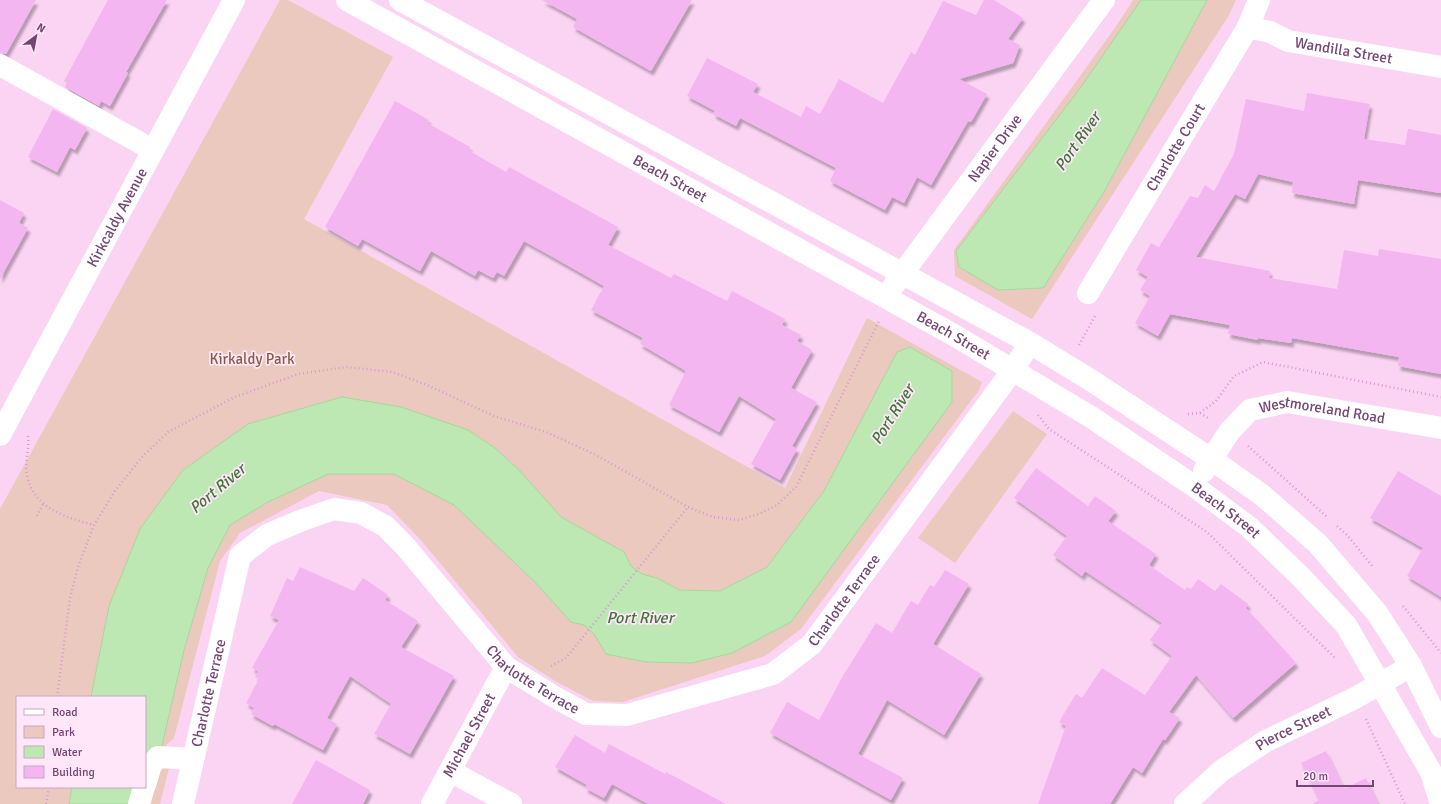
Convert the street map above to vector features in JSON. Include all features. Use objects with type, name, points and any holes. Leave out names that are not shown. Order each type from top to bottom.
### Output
[{"type":"street","name":"Kirkcaldy Avenue","points":[[0,435],[234,0]]},
{"type":"street","name":"Beach Street","points":[[347,0],[886,297],[1091,417],[1194,486],[1249,527],[1300,576],[1346,625],[1431,772],[1441,804]]},
{"type":"street","name":"Beach Street","points":[[400,0],[1030,343],[1092,381],[1212,459],[1262,495],[1318,544],[1377,613],[1411,666],[1441,727]]},
{"type":"street","name":"Napier Drive","points":[[886,297],[902,273],[1104,0]]},
{"type":"street","name":"Charlotte Court","points":[[1088,293],[1248,27],[1259,0]]},
{"type":"street","name":"Wandilla Street","points":[[1248,27],[1270,32],[1288,41],[1441,67]]},
{"type":"street","points":[[0,65],[153,150]]},
{"type":"street","name":"Charlotte Terrace","points":[[183,804],[240,556],[267,535],[334,510],[361,513],[385,526],[506,667],[558,699],[586,714],[627,715],[773,674],[812,644],[1012,371],[1030,343]]},
{"type":"street","name":"Westmoreland Road","points":[[1194,486],[1228,432],[1250,410],[1287,402],[1441,428]]},
{"type":"street","name":"Pierce Street","points":[[1185,804],[1221,771],[1266,741],[1355,698],[1411,666]]},
{"type":"street","name":"Michael Street","points":[[432,804],[506,667]]},
{"type":"street","points":[[146,783],[152,764],[158,757],[193,759]]},
{"type":"street","points":[[450,771],[511,804]]},
{"type":"street","points":[[139,804],[144,788]]},
{"type":"path","points":[[57,696],[70,598],[78,567],[94,525],[115,491],[142,457],[168,432],[235,397],[298,374],[346,367],[392,372],[427,385],[494,416],[546,432],[596,455],[688,507],[713,517],[739,520],[759,514],[777,505],[796,487],[878,323]]},
{"type":"path","points":[[1036,412],[1049,429],[1207,532],[1336,659],[1340,665]]},
{"type":"path","points":[[28,435],[29,442],[26,458],[27,476],[38,499],[43,504],[69,518],[94,525]]},
{"type":"path","points":[[37,516],[43,504]]},
{"type":"path","points":[[572,650],[657,548],[688,507]]},
{"type":"path","points":[[1364,713],[1404,804]]},
{"type":"path","points":[[46,804],[49,788]]},
{"type":"shaded area","points":[[0,0],[1441,0],[1441,804],[0,804]]},
{"type":"green space","name":"Kirkaldy Park","points":[[280,0],[288,0],[393,57],[304,219],[785,488],[867,318],[982,382],[979,390],[801,629],[765,656],[623,702],[593,701],[555,681],[518,657],[420,539],[387,505],[319,491],[240,533],[220,561],[174,738],[161,750],[169,768],[160,804],[0,804],[0,509]]},
{"type":"green space","name":"Port River","points":[[1133,0],[1236,0],[1229,15],[1032,319],[955,276],[954,250],[1117,25]]},
{"type":"green space","points":[[1013,411],[1047,434],[955,563],[918,538]]},
{"type":"water","name":"Port River","points":[[1141,0],[1207,0],[1104,192],[1043,288],[998,290],[959,267],[956,251],[1081,87]]},
{"type":"water","name":"Port River","points":[[910,347],[952,371],[952,402],[791,622],[732,653],[692,663],[646,662],[606,654],[594,634],[584,625],[571,622],[535,582],[454,505],[394,474],[328,474],[268,502],[230,525],[208,568],[184,650],[161,750],[146,761],[146,696],[91,696],[109,606],[140,529],[183,470],[248,424],[342,397],[401,407],[468,430],[495,448],[520,471],[561,517],[624,552],[631,566],[642,574],[657,578],[679,590],[720,591],[767,567],[824,491],[897,352]]},
{"type":"water","points":[[72,788],[138,788],[133,804],[69,804]]},
{"type":"building","points":[[0,0],[36,0],[6,54],[0,53]]},
{"type":"building","points":[[108,0],[167,0],[126,72],[128,73],[110,106],[101,101],[99,106],[65,87],[67,83],[64,81]]},
{"type":"building","points":[[542,0],[692,0],[651,71],[573,27],[577,19]]},
{"type":"building","points":[[984,0],[994,0],[1023,18],[1008,39],[1020,45],[1013,63],[959,79],[987,94],[971,122],[968,121],[931,185],[917,177],[904,203],[892,197],[885,210],[830,181],[836,168],[740,118],[736,126],[713,114],[715,111],[687,96],[707,58],[758,84],[753,92],[801,117],[806,106],[820,114],[839,79],[883,103],[911,52],[915,55],[943,1],[976,15]]},
{"type":"building","points":[[1307,93],[1370,104],[1364,139],[1405,145],[1408,129],[1441,135],[1441,193],[1358,180],[1354,204],[1292,193],[1293,182],[1258,174],[1245,199],[1235,194],[1196,257],[1270,271],[1269,278],[1337,289],[1344,250],[1378,256],[1379,249],[1441,259],[1441,374],[1398,366],[1399,357],[1292,338],[1291,343],[1258,338],[1258,340],[1228,334],[1230,325],[1170,314],[1158,336],[1135,323],[1150,296],[1140,290],[1148,277],[1136,270],[1151,243],[1159,247],[1190,196],[1198,198],[1205,185],[1214,191],[1234,154],[1246,99],[1304,111]]},
{"type":"building","points":[[395,101],[429,120],[427,123],[470,147],[468,150],[506,172],[509,167],[618,227],[608,245],[671,278],[674,274],[727,301],[732,291],[785,319],[782,325],[801,335],[797,341],[812,350],[791,388],[817,402],[792,446],[797,449],[780,480],[751,464],[776,419],[739,396],[719,432],[669,405],[686,371],[640,344],[643,338],[591,310],[604,286],[551,256],[524,241],[504,276],[497,272],[493,278],[478,270],[475,276],[431,251],[420,271],[362,239],[358,246],[325,227]]},
{"type":"building","points":[[53,109],[87,128],[75,150],[70,147],[57,172],[28,157]]},
{"type":"building","points":[[0,200],[24,213],[19,223],[28,228],[0,279]]},
{"type":"building","points":[[1036,468],[1088,506],[1095,496],[1116,511],[1108,521],[1156,554],[1149,565],[1185,590],[1187,587],[1191,589],[1198,579],[1215,591],[1221,584],[1248,604],[1246,608],[1296,663],[1233,718],[1196,675],[1169,712],[1180,718],[1165,740],[1163,739],[1142,773],[1133,767],[1110,804],[1038,804],[1066,726],[1059,722],[1076,694],[1082,698],[1102,668],[1145,695],[1172,656],[1150,640],[1162,623],[1085,571],[1082,576],[1053,555],[1067,536],[1014,498]]},
{"type":"building","points":[[1398,471],[1441,496],[1441,597],[1407,576],[1423,548],[1370,518]]},
{"type":"building","points":[[300,567],[354,591],[363,578],[388,595],[385,600],[418,621],[401,647],[454,676],[410,754],[374,734],[391,704],[350,676],[327,718],[337,724],[323,750],[274,724],[273,726],[251,714],[254,708],[246,703],[259,679],[255,677],[258,671],[252,668],[279,620],[270,616],[287,578],[293,581]]},
{"type":"building","points":[[945,570],[969,584],[933,644],[981,674],[944,735],[887,700],[858,754],[903,778],[891,800],[770,733],[787,702],[819,720],[844,674],[876,623],[892,633],[911,601],[918,605],[930,585],[934,587]]},
{"type":"building","points":[[575,735],[605,753],[609,744],[726,804],[648,804],[612,784],[604,798],[585,788],[587,785],[555,767]]},
{"type":"building","points":[[1326,751],[1344,789],[1366,778],[1378,804],[1312,804],[1319,800],[1301,763]]},
{"type":"building","points":[[316,760],[370,790],[363,804],[292,804]]}]
